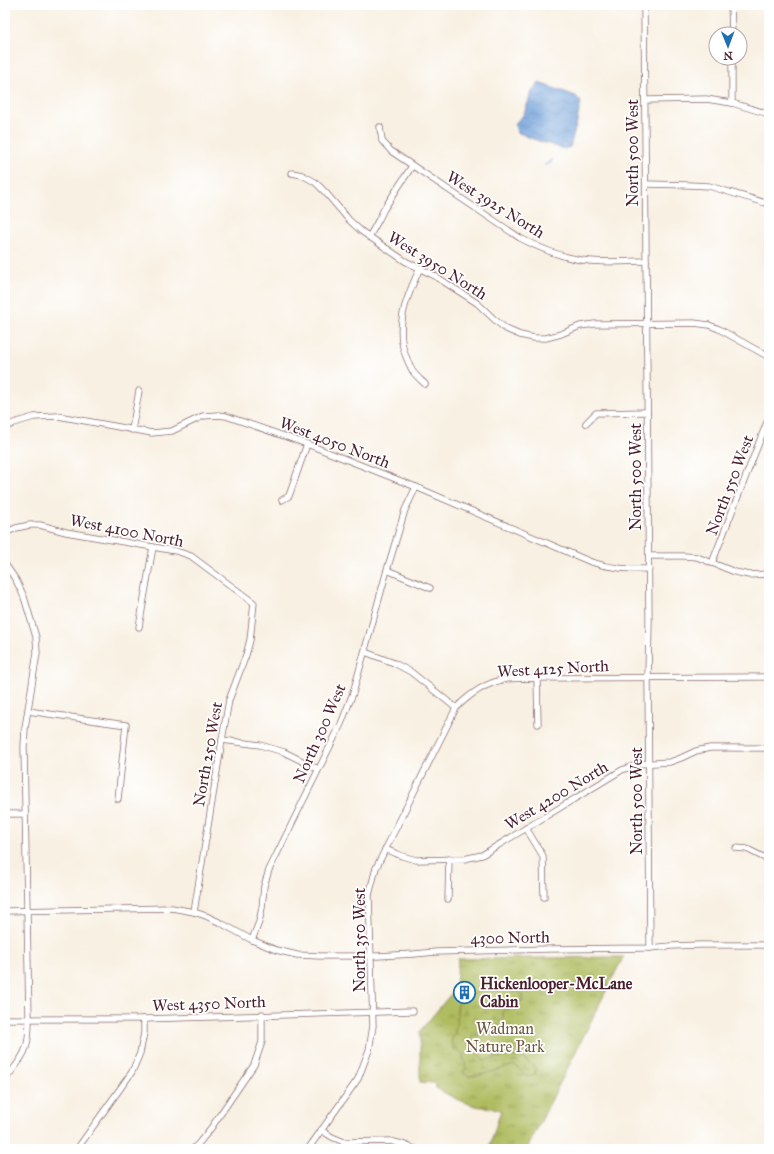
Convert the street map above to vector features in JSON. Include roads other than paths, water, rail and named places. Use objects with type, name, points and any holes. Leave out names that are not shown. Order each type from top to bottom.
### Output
[{"type":"street","name":"North 500 West","points":[[644,5],[649,556],[648,763],[650,948]]},
{"type":"street","points":[[731,5],[732,26]]},
{"type":"street","points":[[732,66],[732,102]]},
{"type":"street","points":[[645,100],[706,98],[732,102],[769,114]]},
{"type":"street","name":"West 3925 North","points":[[380,128],[382,141],[391,151],[520,238],[542,249],[569,258],[591,261],[646,261]]},
{"type":"street","points":[[369,237],[384,209],[412,166]]},
{"type":"street","name":"West 3950 North","points":[[292,173],[302,175],[315,182],[349,220],[369,237],[405,261],[435,276],[477,303],[506,329],[520,335],[534,338],[546,338],[561,334],[580,326],[595,324],[694,323],[709,325],[719,329],[769,357]]},
{"type":"street","points":[[646,184],[710,186],[769,204]]},
{"type":"street","points":[[420,268],[407,298],[401,327],[404,353],[413,372],[425,384]]},
{"type":"street","points":[[132,430],[139,391]]},
{"type":"street","points":[[586,423],[596,413],[648,412]]},
{"type":"street","name":"West 4050 North","points":[[5,428],[14,423],[34,417],[58,416],[152,433],[172,431],[203,416],[226,416],[307,444],[416,487],[591,562],[623,569],[649,569]]},
{"type":"street","name":"North 550 West","points":[[712,563],[769,417]]},
{"type":"street","points":[[282,500],[289,496],[307,444]]},
{"type":"street","name":"North 300 West","points":[[252,940],[259,922],[264,886],[269,870],[341,724],[353,694],[405,510],[416,487]]},
{"type":"street","name":"West 4100 North","points":[[5,532],[30,525],[40,525],[66,532],[176,551],[191,556],[254,603]]},
{"type":"street","points":[[139,627],[152,547]]},
{"type":"street","points":[[649,556],[697,557],[735,572],[749,575],[769,574]]},
{"type":"street","points":[[5,564],[16,580],[24,597],[36,637],[37,653],[25,728],[24,747],[29,1037],[21,1058],[5,1080]]},
{"type":"street","points":[[387,570],[430,588]]},
{"type":"street","name":"North 250 West","points":[[194,912],[229,700],[250,640],[254,603]]},
{"type":"street","points":[[365,652],[394,662],[411,672],[456,708]]},
{"type":"street","name":"West 4125 North","points":[[456,708],[468,697],[489,684],[503,680],[537,678],[769,677]]},
{"type":"street","points":[[537,678],[538,724]]},
{"type":"street","name":"North 350 West","points":[[308,1149],[358,1079],[370,1050],[373,1026],[369,895],[376,868],[456,708]]},
{"type":"street","points":[[28,711],[126,725],[118,798]]},
{"type":"street","points":[[222,740],[260,745],[284,752],[318,769]]},
{"type":"street","name":"West 4200 North","points":[[385,849],[416,860],[464,859],[482,855],[622,770],[635,765],[670,762],[702,749],[767,748]]},
{"type":"street","points":[[5,814],[25,814]]},
{"type":"street","points":[[526,828],[543,856],[544,897]]},
{"type":"street","points":[[736,848],[747,849],[769,860]]},
{"type":"street","points":[[448,899],[450,859]]},
{"type":"street","name":"4300 North","points":[[5,911],[172,908],[194,912],[219,922],[252,940],[276,950],[297,955],[371,956],[450,951],[650,948],[693,945],[769,945]]},
{"type":"street","name":"West 4350 North","points":[[5,1019],[144,1018],[413,1011]]},
{"type":"street","points":[[192,1149],[212,1128],[254,1065],[262,1042],[262,1014]]},
{"type":"street","points":[[78,1149],[132,1072],[140,1053],[144,1033],[144,1018]]},
{"type":"street","points":[[321,1130],[344,1142],[390,1141],[415,1149]]},
{"type":"water","points":[[539,83],[576,96],[581,102],[570,147],[564,149],[530,138],[517,132],[515,125],[523,115],[533,90]]},
{"type":"waterway","points":[[545,165],[551,162],[552,159]]},
{"type":"place","name":"Hickenlooper-McLane Cabin","points":[[465,992]]},
{"type":"park label","name":"Wadman Nature Park","points":[[505,1037]]}]
